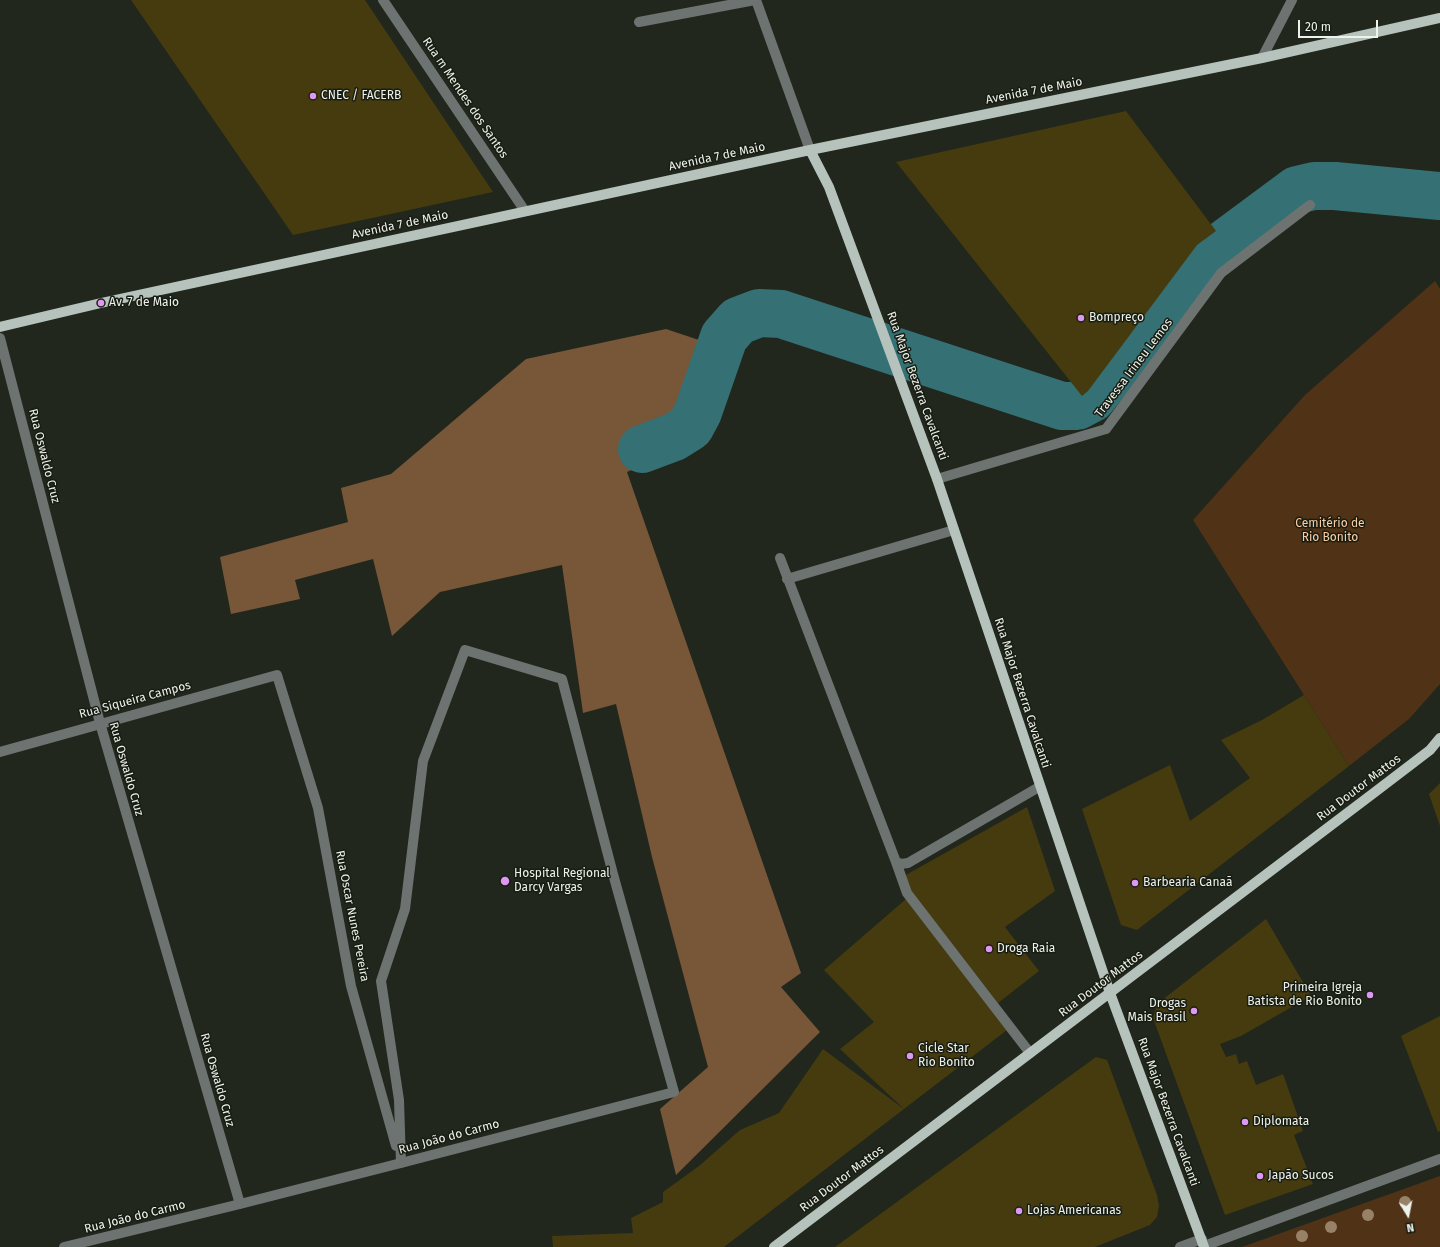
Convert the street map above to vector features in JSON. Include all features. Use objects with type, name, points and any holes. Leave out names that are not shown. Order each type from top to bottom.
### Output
[{"type":"main road","name":"Avenida 7 de Maio","points":[[0,327],[116,300],[525,211],[810,150],[1262,58],[1440,18]]},
{"type":"main road","name":"Rua Major Bezerra Cavalcanti","points":[[810,150],[829,187],[937,479],[1039,787],[1110,993],[1203,1244]]},
{"type":"main road","name":"Rua Doutor Mattos","points":[[774,1247],[1430,750],[1440,738]]},
{"type":"street","name":"Rua m Mendes dos Santos","points":[[383,0],[525,211]]},
{"type":"street","points":[[639,22],[756,0],[810,150]]},
{"type":"street","points":[[1262,58],[1292,0]]},
{"type":"street","name":"Travessa Irineu Lemos","points":[[937,479],[1106,429],[1221,273],[1310,205]]},
{"type":"street","name":"Rua Oswaldo Cruz","points":[[0,338],[100,723],[240,1204]]},
{"type":"street","points":[[787,579],[954,530]]},
{"type":"street","points":[[780,558],[907,893],[1030,1053]]},
{"type":"street","name":"Rua João do Carmo","points":[[64,1247],[240,1204],[401,1163],[674,1092],[628,927],[562,679],[465,650],[423,761],[405,909],[381,981],[398,1100],[401,1163]]},
{"type":"street","name":"Rua Siqueira Campos","points":[[0,752],[277,675]]},
{"type":"street","name":"Rua Oscar Nunes Pereira","points":[[277,675],[318,808],[351,986],[401,1163]]},
{"type":"street","points":[[896,862],[901,864],[908,863],[1039,787]]},
{"type":"street","points":[[1180,1247],[1203,1244],[1440,1159]]},
{"type":"green space","name":"Cemitério de Rio Bonito","points":[[1435,281],[1440,289],[1440,684],[1409,719],[1349,766],[1193,520],[1305,395]]},
{"type":"green space","points":[[1440,1176],[1440,1247],[1242,1247]]},
{"type":"shaded area","points":[[666,329],[732,351],[711,414],[701,435],[681,448],[627,472],[801,973],[781,987],[820,1032],[676,1175],[660,1109],[708,1067],[652,857],[616,704],[583,713],[562,565],[440,592],[392,636],[373,559],[295,580],[300,599],[231,614],[220,557],[348,522],[341,488],[391,474],[526,359]]},
{"type":"building","name":"CNEC / FACERB","points":[[131,0],[365,0],[493,192],[293,235]]},
{"type":"building","name":"Bompreço","points":[[1126,111],[1216,231],[1197,245],[1088,391],[1082,396],[896,162]]},
{"type":"building","points":[[1304,695],[1349,766],[1137,930],[1121,925],[1082,809],[1170,765],[1190,821],[1250,778],[1221,740],[1262,720]]},
{"type":"building","points":[[1440,783],[1440,826],[1429,794]]},
{"type":"building","points":[[1027,807],[1055,891],[1005,927],[1039,971],[998,1003],[908,887],[904,876]]},
{"type":"building","points":[[906,899],[1007,1030],[904,1109],[840,1049],[874,1022],[824,970]]},
{"type":"building","points":[[1266,919],[1311,996],[1241,1036],[1220,1044],[1226,1057],[1236,1054],[1239,1064],[1247,1061],[1256,1085],[1283,1074],[1303,1131],[1294,1135],[1313,1184],[1225,1215],[1153,1018],[1157,1004]]},
{"type":"building","points":[[1440,1016],[1440,1131],[1438,1132],[1401,1036]]},
{"type":"building","points":[[823,1049],[904,1109],[724,1247],[553,1247],[552,1236],[633,1233],[631,1218],[663,1202],[663,1192],[699,1166],[740,1130],[779,1113]]},
{"type":"building","points":[[1096,1057],[1107,1060],[1157,1195],[1159,1206],[1157,1217],[1150,1225],[1095,1247],[835,1247]]},
{"type":"waterway","points":[[642,449],[674,437],[690,427],[698,412],[724,337],[738,321],[759,313],[781,314],[1062,406],[1077,406],[1092,398],[1208,256],[1297,190],[1314,186],[1335,186],[1440,196]]},
{"type":"place","name":"CNEC / FACERB","points":[[313,96]]},
{"type":"place","name":"Av. 7 de Maio","points":[[101,303]]},
{"type":"place","name":"Bompreço","points":[[1081,318]]},
{"type":"place","name":"Hospital Regional Darcy Vargas","points":[[505,881]]},
{"type":"place","name":"Barbearia Canaã","points":[[1135,883]]},
{"type":"place","name":"Droga Raia","points":[[989,949]]},
{"type":"place","name":"Primeira Igreja Batista de Rio Bonito","points":[[1370,995]]},
{"type":"place","name":"Drogas Mais Brasil","points":[[1194,1011]]},
{"type":"place","name":"Cicle Star Rio Bonito","points":[[910,1056]]},
{"type":"place","name":"Diplomata","points":[[1245,1122]]},
{"type":"place","name":"Japão Sucos","points":[[1260,1176]]},
{"type":"place","name":"Lojas Americanas","points":[[1019,1211]]}]
